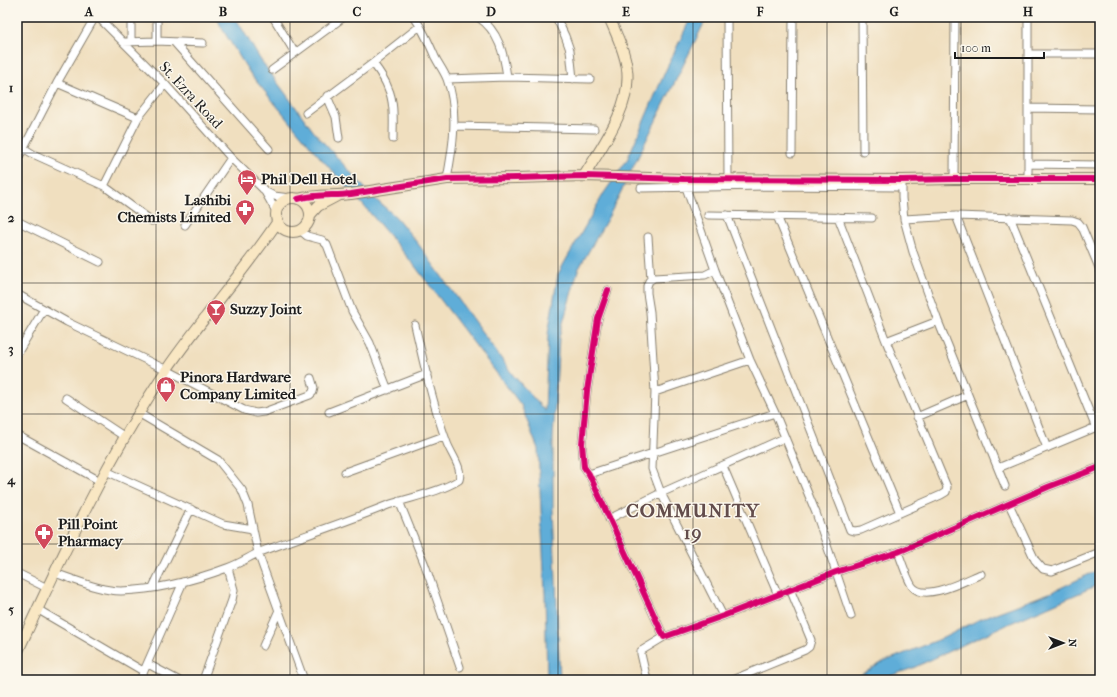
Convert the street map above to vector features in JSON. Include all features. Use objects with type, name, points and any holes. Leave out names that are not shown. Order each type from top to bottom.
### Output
[{"type":"street","points":[[17,161],[20,146],[95,17]]},
{"type":"street","name":"St. Ezra Road","points":[[98,17],[165,84],[232,158],[264,190]]},
{"type":"street","points":[[131,17],[131,41]]},
{"type":"street","points":[[157,17],[157,41]]},
{"type":"street","points":[[273,17],[295,53]]},
{"type":"street","points":[[478,17],[489,27],[500,44],[507,77]]},
{"type":"street","points":[[556,17],[570,50],[573,79]]},
{"type":"street","points":[[584,176],[613,127],[627,89],[628,78],[624,56],[609,17]]},
{"type":"street","points":[[727,17],[728,179]]},
{"type":"street","points":[[792,153],[793,17]]},
{"type":"street","points":[[862,17],[863,151]]},
{"type":"street","points":[[954,179],[955,17]]},
{"type":"street","points":[[1028,17],[1028,179]]},
{"type":"street","points":[[272,70],[339,18]]},
{"type":"street","points":[[416,18],[447,78],[453,110],[454,126],[451,158],[447,179]]},
{"type":"street","points":[[306,113],[420,26]]},
{"type":"street","points":[[123,42],[157,41],[203,43]]},
{"type":"street","points":[[174,42],[268,149]]},
{"type":"street","points":[[1028,54],[1100,54]]},
{"type":"street","points":[[373,63],[389,88],[392,103],[393,139]]},
{"type":"street","points":[[447,78],[507,77],[590,79]]},
{"type":"street","points":[[57,83],[138,118]]},
{"type":"street","points":[[104,186],[138,118],[165,84]]},
{"type":"street","points":[[327,96],[336,118],[339,138]]},
{"type":"street","points":[[1028,108],[1100,109]]},
{"type":"street","points":[[454,126],[594,129]]},
{"type":"street","points":[[20,146],[33,154],[104,186],[152,221]]},
{"type":"street","points":[[185,225],[232,158]]},
{"type":"street","points":[[1028,164],[1100,165]]},
{"type":"street","points":[[264,190],[274,196],[294,198],[310,196],[338,196],[447,179],[584,176],[685,183],[767,186],[902,184],[954,179],[1100,179]]},
{"type":"street","points":[[641,188],[728,179],[902,184]]},
{"type":"street","points":[[685,183],[715,270],[750,360],[775,413],[816,513],[851,616]]},
{"type":"street","points":[[902,184],[904,219],[913,252],[938,321],[1005,486]]},
{"type":"street","points":[[17,653],[54,573],[100,481],[125,437],[167,370],[195,330],[266,239],[277,217],[281,203],[294,198],[307,205],[310,215],[309,221],[300,230],[295,232],[288,231],[282,227],[277,217],[264,190]]},
{"type":"street","points":[[310,215],[318,206],[338,196]]},
{"type":"street","points":[[708,214],[872,218]]},
{"type":"street","points":[[727,215],[850,530],[855,531],[861,530],[946,492],[947,487],[886,341],[838,217]]},
{"type":"street","points":[[777,216],[900,513]]},
{"type":"street","points":[[904,219],[956,216],[1072,220],[1078,222],[1082,227],[1100,270]]},
{"type":"street","points":[[956,216],[1047,448]]},
{"type":"street","points":[[998,468],[1098,427],[1010,217]]},
{"type":"street","points":[[17,221],[100,262]]},
{"type":"street","points":[[300,230],[310,238],[322,240],[327,245],[352,311],[370,343],[388,390]]},
{"type":"street","points":[[266,239],[288,231]]},
{"type":"street","points":[[648,237],[651,279],[647,286],[647,294],[650,312],[655,392],[652,469],[661,493],[723,616]]},
{"type":"street","points":[[651,279],[660,277],[705,275],[715,270]]},
{"type":"street","points":[[608,290],[598,319],[587,391],[582,444],[584,467],[589,474],[664,637]]},
{"type":"street","points":[[17,294],[67,322],[167,370],[244,410],[256,413],[264,412],[310,395],[314,388],[311,378]]},
{"type":"street","points":[[17,354],[44,309]]},
{"type":"street","points":[[886,341],[938,321]]},
{"type":"street","points":[[54,573],[111,590],[153,587],[182,582],[228,568],[258,553],[399,501],[449,486],[459,480],[460,470],[444,436],[415,325]]},
{"type":"street","points":[[655,392],[750,360]]},
{"type":"street","points":[[329,412],[427,374]]},
{"type":"street","points":[[917,416],[968,395]]},
{"type":"street","points":[[66,398],[125,437]]},
{"type":"street","points":[[589,474],[775,413]]},
{"type":"street","points":[[140,414],[218,460],[242,490],[248,506],[258,553],[304,680]]},
{"type":"street","points":[[17,435],[100,481]]},
{"type":"street","points":[[345,472],[444,436]]},
{"type":"street","points":[[609,519],[661,493],[784,438]]},
{"type":"street","points":[[723,466],[778,595]]},
{"type":"street","points":[[647,680],[641,651],[664,637],[723,616],[836,572],[898,552],[1048,487],[1100,467]]},
{"type":"street","points":[[106,470],[223,524],[253,529]]},
{"type":"street","points":[[399,501],[425,565],[460,668]]},
{"type":"street","points":[[1009,504],[1035,560],[1043,569],[1052,571],[1100,552]]},
{"type":"street","points":[[153,587],[191,510]]},
{"type":"street","points":[[898,552],[912,586],[918,592],[928,593],[937,591],[980,574]]},
{"type":"street","points":[[203,680],[232,600],[234,590],[228,568]]},
{"type":"street","points":[[17,573],[47,588]]},
{"type":"street","points":[[140,680],[182,582]]},
{"type":"street","points":[[732,680],[809,647],[811,640],[790,589]]},
{"type":"street","points":[[37,609],[143,671]]},
{"type":"street","points":[[263,646],[279,610]]},
{"type":"street","points":[[148,664],[178,680]]},
{"type":"water","points":[[217,17],[235,17],[260,59],[314,132],[374,198],[396,217],[419,245],[513,375],[545,411],[548,334],[558,274],[604,193],[627,160],[665,72],[691,17],[707,17],[610,214],[578,270],[559,337],[553,439],[553,509],[560,680],[547,680],[545,593],[538,449],[521,405],[414,265],[317,154],[251,75],[221,27]]},
{"type":"water","points":[[1100,569],[1100,584],[913,668],[878,680],[852,680],[883,662],[943,638],[980,619],[1052,592]]},
{"type":"cycle path","points":[[298,199],[305,197],[351,194],[447,179],[584,176],[683,179],[1100,179]]},
{"type":"cycle path","points":[[608,290],[598,319],[587,391],[582,444],[584,467],[589,474],[664,637],[723,616],[836,572],[898,552],[1048,487],[1100,467]]},
{"type":"place","name":"Phil Dell Hotel","points":[[247,196]]},
{"type":"place","name":"Lashibi Chemists Limited","points":[[245,226]]},
{"type":"place","name":"Suzzy Joint","points":[[216,326]]},
{"type":"place","name":"Pinora Hardware Company Limited","points":[[166,403]]},
{"type":"place","name":"Pill Point Pharmacy","points":[[44,550]]},
{"type":"district","name":"COMMUNITY 19","points":[[693,522]]}]
